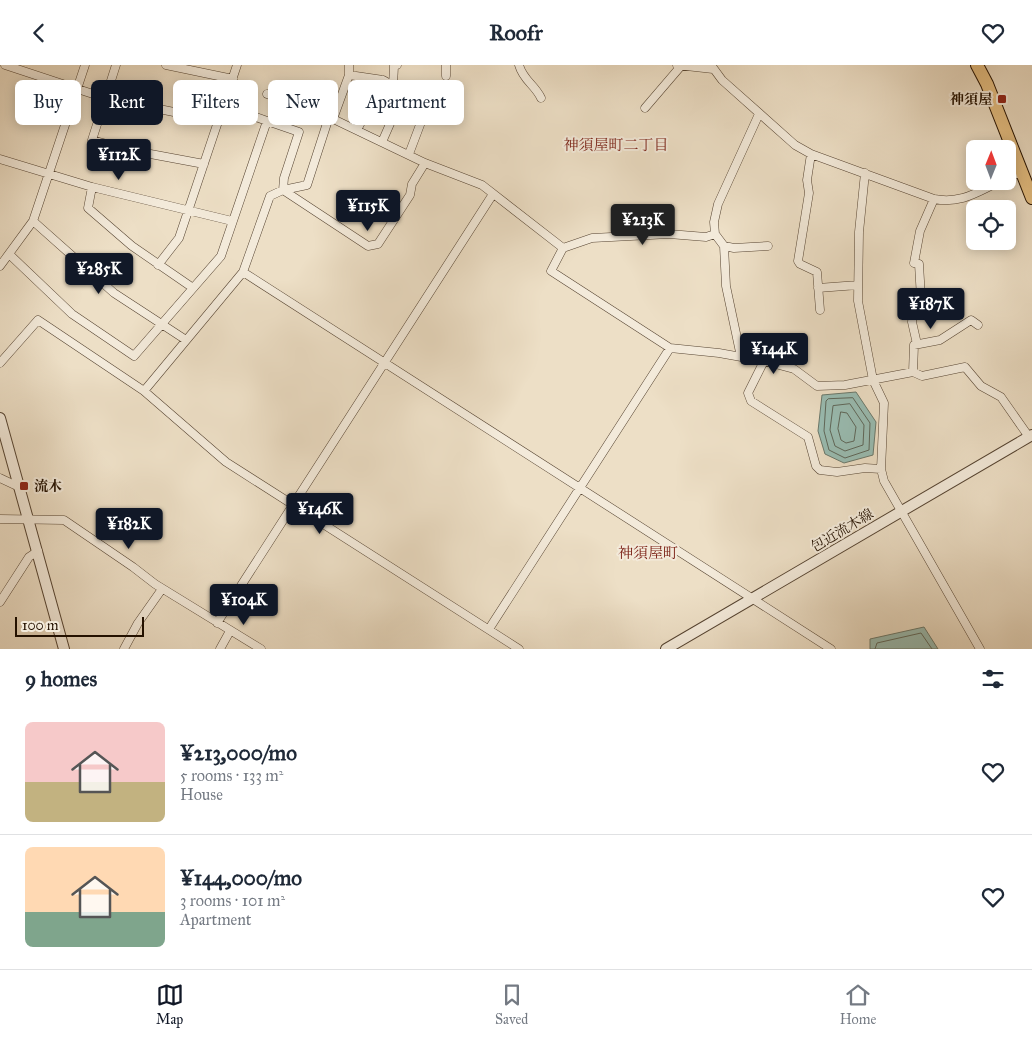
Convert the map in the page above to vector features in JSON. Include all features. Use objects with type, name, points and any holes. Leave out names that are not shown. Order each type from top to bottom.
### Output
[{"type":"main road","points":[[977,65],[1030,184],[1032,197]]},
{"type":"street","points":[[5,65],[50,80]]},
{"type":"street","points":[[80,80],[85,65]]},
{"type":"street","points":[[111,80],[116,65]]},
{"type":"street","points":[[166,65],[233,79],[237,65]]},
{"type":"street","points":[[338,101],[349,75],[349,65]]},
{"type":"street","points":[[393,80],[394,66],[397,65]]},
{"type":"street","points":[[446,65],[446,76]]},
{"type":"street","points":[[519,65],[525,78],[538,90],[541,98]]},
{"type":"street","points":[[645,108],[679,65],[712,67],[722,80],[759,114],[795,145],[811,154],[934,199],[959,201],[983,190]]},
{"type":"street","points":[[349,75],[383,79],[357,130]]},
{"type":"street","points":[[741,357],[726,286],[724,246],[715,233],[714,223],[718,204],[759,114]]},
{"type":"street","points":[[258,118],[299,132],[284,178],[283,190]]},
{"type":"street","points":[[9,254],[72,315],[134,356],[221,256],[267,121]]},
{"type":"street","points":[[338,121],[425,163],[482,185],[563,248]]},
{"type":"street","points":[[0,266],[33,221],[65,125]]},
{"type":"street","points":[[97,125],[92,140],[129,150],[204,164]]},
{"type":"street","points":[[158,265],[179,238],[217,125]]},
{"type":"street","points":[[144,391],[243,272],[270,196],[283,190],[307,185],[328,125]]},
{"type":"street","points":[[382,142],[389,125]]},
{"type":"street","points":[[409,154],[420,125]]},
{"type":"street","points":[[811,154],[808,180],[809,193],[798,261],[817,272],[820,310]]},
{"type":"street","points":[[0,159],[92,187],[232,221]]},
{"type":"street","points":[[283,190],[368,246],[374,246],[378,244],[410,195],[412,184],[425,163]]},
{"type":"street","points":[[1016,174],[1023,171]]},
{"type":"street","points":[[866,173],[859,232],[858,301],[873,380],[884,403],[881,469],[884,481],[980,649]]},
{"type":"street","points":[[92,187],[88,208],[158,265],[193,288]]},
{"type":"street","points":[[217,623],[493,194]]},
{"type":"street","points":[[917,344],[912,322],[913,312],[921,298],[919,264],[914,263],[920,231],[934,199]]},
{"type":"street","points":[[33,221],[99,281],[186,340]]},
{"type":"street","points":[[715,233],[706,237],[669,234],[592,238],[563,248],[551,271],[670,348],[764,361],[794,369],[817,386],[845,385],[913,372],[922,376],[965,367],[981,386],[1001,397],[1030,436]]},
{"type":"street","points":[[724,246],[734,248],[768,246]]},
{"type":"street","points":[[243,272],[831,649]]},
{"type":"street","points":[[818,288],[858,285]]},
{"type":"street","points":[[0,363],[38,320],[144,391],[226,461],[519,649]]},
{"type":"street","points":[[913,372],[914,345],[940,339],[971,321],[978,325]]},
{"type":"street","points":[[488,629],[670,348]]},
{"type":"street","points":[[764,361],[748,393],[748,397],[751,401],[808,437],[816,466],[820,470],[837,472],[866,467],[881,469]]},
{"type":"street","points":[[0,419],[64,649]]},
{"type":"street","name":"包近流木線","points":[[666,649],[1030,436]]},
{"type":"street","points":[[0,478],[19,487]]},
{"type":"street","points":[[0,519],[64,521],[162,589],[261,649]]},
{"type":"street","points":[[0,602],[28,557],[38,551]]},
{"type":"street","points":[[124,649],[138,623],[162,589]]},
{"type":"street","points":[[220,649],[230,631]]},
{"type":"water","points":[[856,392],[876,422],[873,455],[844,463],[825,454],[818,431],[822,395]]},
{"type":"water","points":[[924,627],[938,649],[870,649],[870,639]]},
{"type":"place","name":"神須屋","points":[[1002,99]]},
{"type":"place","name":"流木","points":[[24,486]]},
{"type":"district","name":"神須屋町二丁目","points":[[616,145]]},
{"type":"district","name":"神須屋町","points":[[648,553]]}]
